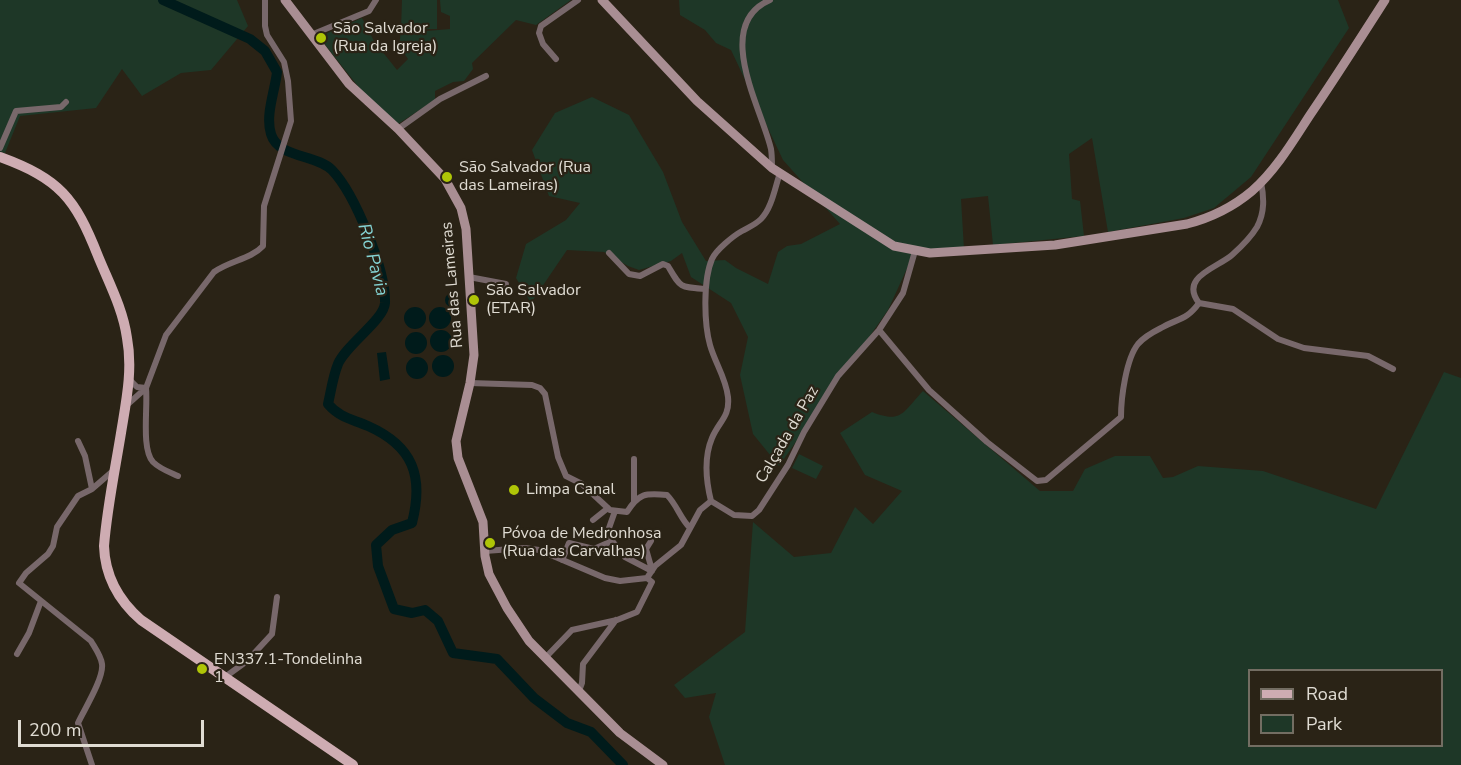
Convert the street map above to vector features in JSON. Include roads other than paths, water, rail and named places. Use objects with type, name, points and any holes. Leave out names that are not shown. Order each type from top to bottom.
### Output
[{"type":"main road","points":[[0,157],[38,173],[51,182],[78,210],[121,312],[127,336],[129,380],[104,546],[106,566],[119,597],[141,620],[353,765]]},
{"type":"street","points":[[125,407],[143,391],[153,374],[166,335],[214,272],[224,265],[258,251],[263,246],[264,206],[291,122],[284,62],[267,34],[265,0]]},
{"type":"street","name":"Rua das Lameiras","points":[[285,0],[336,68],[445,179],[461,208],[466,229],[474,355],[470,383],[456,441],[458,458],[483,522],[484,551],[489,574],[507,608],[529,641],[617,731],[663,765]]},
{"type":"street","points":[[311,35],[369,11],[376,0]]},
{"type":"street","points":[[556,59],[543,44],[538,33],[542,26],[578,0]]},
{"type":"street","points":[[602,0],[697,101],[776,170],[894,246],[930,254],[1054,245],[1187,224],[1206,219],[1229,207],[1251,192],[1271,171],[1385,0]]},
{"type":"street","points":[[647,578],[681,545],[700,510],[711,501],[707,484],[709,447],[712,437],[728,412],[728,395],[710,344],[705,289],[713,256],[740,231],[750,228],[761,220],[766,212],[776,170],[742,56],[749,21],[762,4],[770,0]]},
{"type":"street","points":[[398,129],[440,99],[486,76]]},
{"type":"street","points":[[0,148],[16,111],[61,107],[66,102]]},
{"type":"street","points":[[1261,181],[1264,194],[1263,211],[1257,227],[1230,256],[1202,273],[1193,288],[1194,296],[1199,303],[1233,309],[1278,339],[1304,348],[1368,356],[1393,369]]},
{"type":"street","name":"Calçada da Paz","points":[[711,501],[734,515],[752,516],[759,510],[788,465],[804,432],[838,376],[879,330],[903,292],[915,251]]},
{"type":"street","points":[[609,253],[629,274],[640,276],[663,264],[668,266],[679,284],[684,287],[705,289]]},
{"type":"street","points":[[469,277],[506,284],[506,287]]},
{"type":"street","points":[[879,330],[929,390],[987,442],[1037,481],[1046,480],[1120,417],[1120,401],[1130,361],[1137,345],[1147,336],[1190,315],[1199,303]]},
{"type":"street","points":[[129,380],[143,391],[148,405],[146,444],[151,461],[161,469],[178,476]]},
{"type":"street","points":[[470,383],[532,385],[540,388],[545,394],[558,457],[566,477],[582,484],[608,508],[615,511],[627,512],[642,495],[667,495],[675,502],[683,520],[690,528]]},
{"type":"street","points":[[128,392],[143,391]]},
{"type":"street","points":[[78,441],[85,456],[92,489]]},
{"type":"street","points":[[634,459],[634,502]]},
{"type":"street","points":[[92,765],[78,723],[100,675],[102,665],[91,641],[19,583],[26,573],[48,554],[57,527],[78,496],[92,489],[115,470]]},
{"type":"street","points":[[593,520],[608,508]]},
{"type":"street","points":[[615,511],[609,528],[612,541],[625,557],[652,571]]},
{"type":"street","points":[[562,560],[569,543],[594,549],[612,541]]},
{"type":"street","points":[[651,542],[646,549],[652,571]]},
{"type":"street","points":[[484,551],[525,548],[539,550],[605,578],[620,581],[647,578],[652,582],[637,612],[617,620],[572,630],[546,657]]},
{"type":"street","points":[[225,677],[247,662],[272,634],[277,597]]},
{"type":"street","points":[[17,654],[29,633],[41,601]]},
{"type":"street","points":[[579,691],[583,664],[617,620]]},
{"type":"water","points":[[449,293],[455,293],[459,300],[455,307],[449,307],[445,303],[445,297]]},
{"type":"water","points":[[415,307],[423,310],[426,318],[423,326],[415,329],[407,326],[404,318],[407,310]]},
{"type":"water","points":[[440,307],[448,310],[451,318],[448,326],[440,329],[432,326],[429,318],[432,310]]},
{"type":"water","points":[[441,330],[449,333],[452,341],[449,349],[441,352],[433,349],[430,341],[433,333]]},
{"type":"water","points":[[416,332],[424,335],[427,343],[424,351],[416,354],[408,351],[405,343],[408,335]]},
{"type":"water","points":[[386,352],[390,379],[380,381],[377,353]]},
{"type":"water","points":[[443,355],[451,358],[454,366],[451,374],[443,377],[435,374],[432,366],[435,358]]},
{"type":"water","points":[[417,357],[425,360],[428,368],[425,376],[417,379],[409,376],[406,368],[409,360]]},
{"type":"waterway","name":"Rio Pavia","points":[[163,0],[250,39],[265,51],[277,72],[269,119],[269,127],[275,142],[289,152],[317,161],[332,170],[350,196],[368,233],[380,272],[385,303],[383,310],[372,325],[338,364],[328,404],[342,415],[368,426],[396,443],[411,464],[417,491],[412,523],[392,530],[376,545],[378,566],[394,609],[412,613],[425,610],[438,621],[453,653],[497,659],[534,698],[567,723],[591,732],[623,765]]},
{"type":"place","name":"São Salvador (Rua da Igreja)","points":[[321,38]]},
{"type":"place","name":"São Salvador (Rua das Lameiras)","points":[[447,177]]},
{"type":"place","name":"São Salvador (ETAR)","points":[[474,300]]},
{"type":"place","name":"Limpa Canal","points":[[514,490]]},
{"type":"place","name":"Póvoa de Medronhosa (Rua das Carvalhas)","points":[[490,543]]},
{"type":"place","name":"EN337.1-Tondelinha 1","points":[[202,669]]}]
